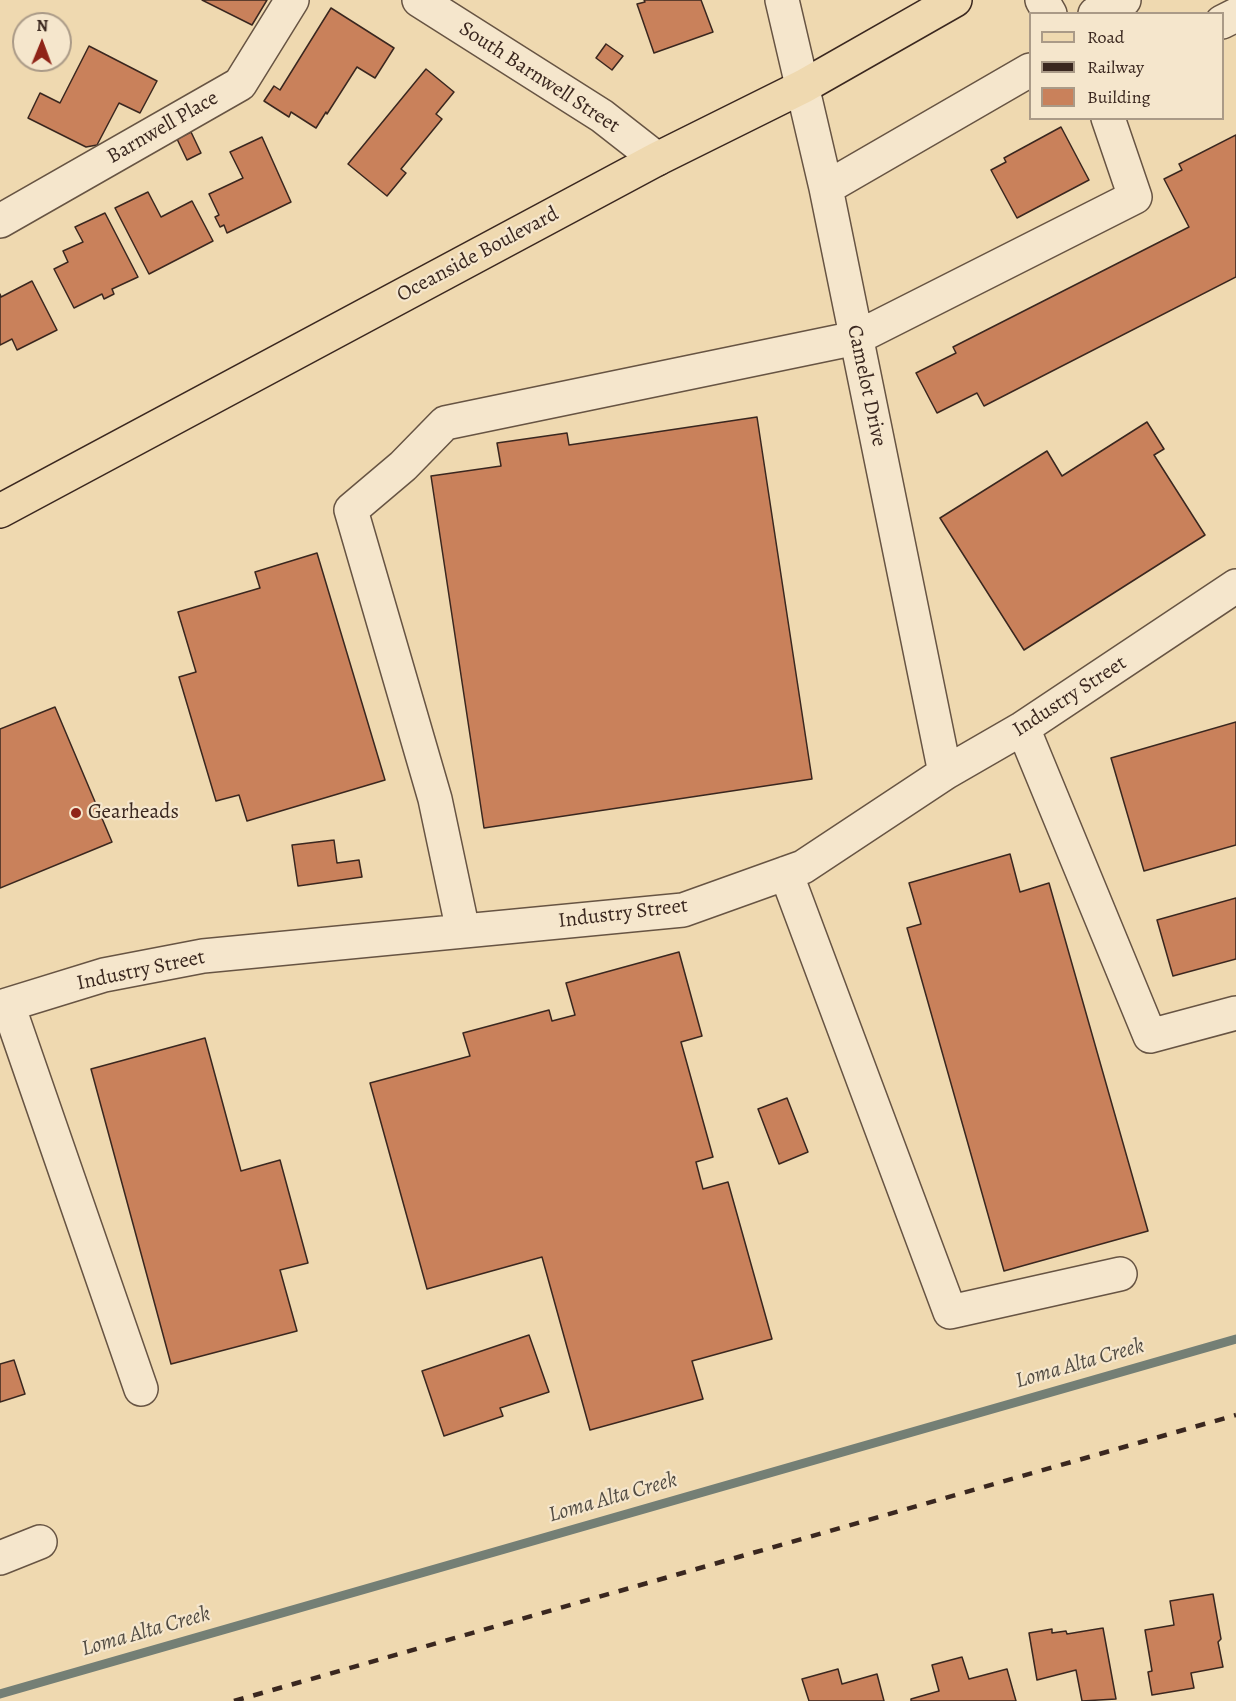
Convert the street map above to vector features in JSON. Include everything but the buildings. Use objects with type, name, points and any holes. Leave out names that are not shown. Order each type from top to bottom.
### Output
[{"type":"main road","name":"Oceanside Boulevard","points":[[0,511],[657,159],[804,86],[955,0]]},
{"type":"street","name":"Barnwell Place","points":[[0,221],[240,84],[292,0]]},
{"type":"street","name":"South Barnwell Street","points":[[419,0],[602,116],[657,159]]},
{"type":"street","name":"Camelot Drive","points":[[782,0],[804,86],[826,188],[945,773]]},
{"type":"street","points":[[1099,12],[1124,0]]},
{"type":"street","points":[[826,188],[1029,71]]},
{"type":"street","points":[[463,931],[435,799],[351,510],[403,466],[445,423],[856,338],[1135,197],[1109,120]]},
{"type":"street","name":"Industry Street","points":[[4,1006],[104,975],[203,956],[683,910],[803,867],[945,773],[1023,728],[1236,586]]},
{"type":"street","points":[[1023,728],[1150,1036],[1236,1013]]},
{"type":"street","points":[[786,873],[950,1312],[1120,1274]]},
{"type":"street","points":[[4,1006],[141,1389]]},
{"type":"street","points":[[0,1558],[40,1542]]},
{"type":"waterway","name":"Loma Alta Creek","points":[[0,1694],[1236,1339]]},
{"type":"railway","points":[[234,1701],[1236,1415]]},
{"type":"place","name":"Gearheads","points":[[76,813]]}]
